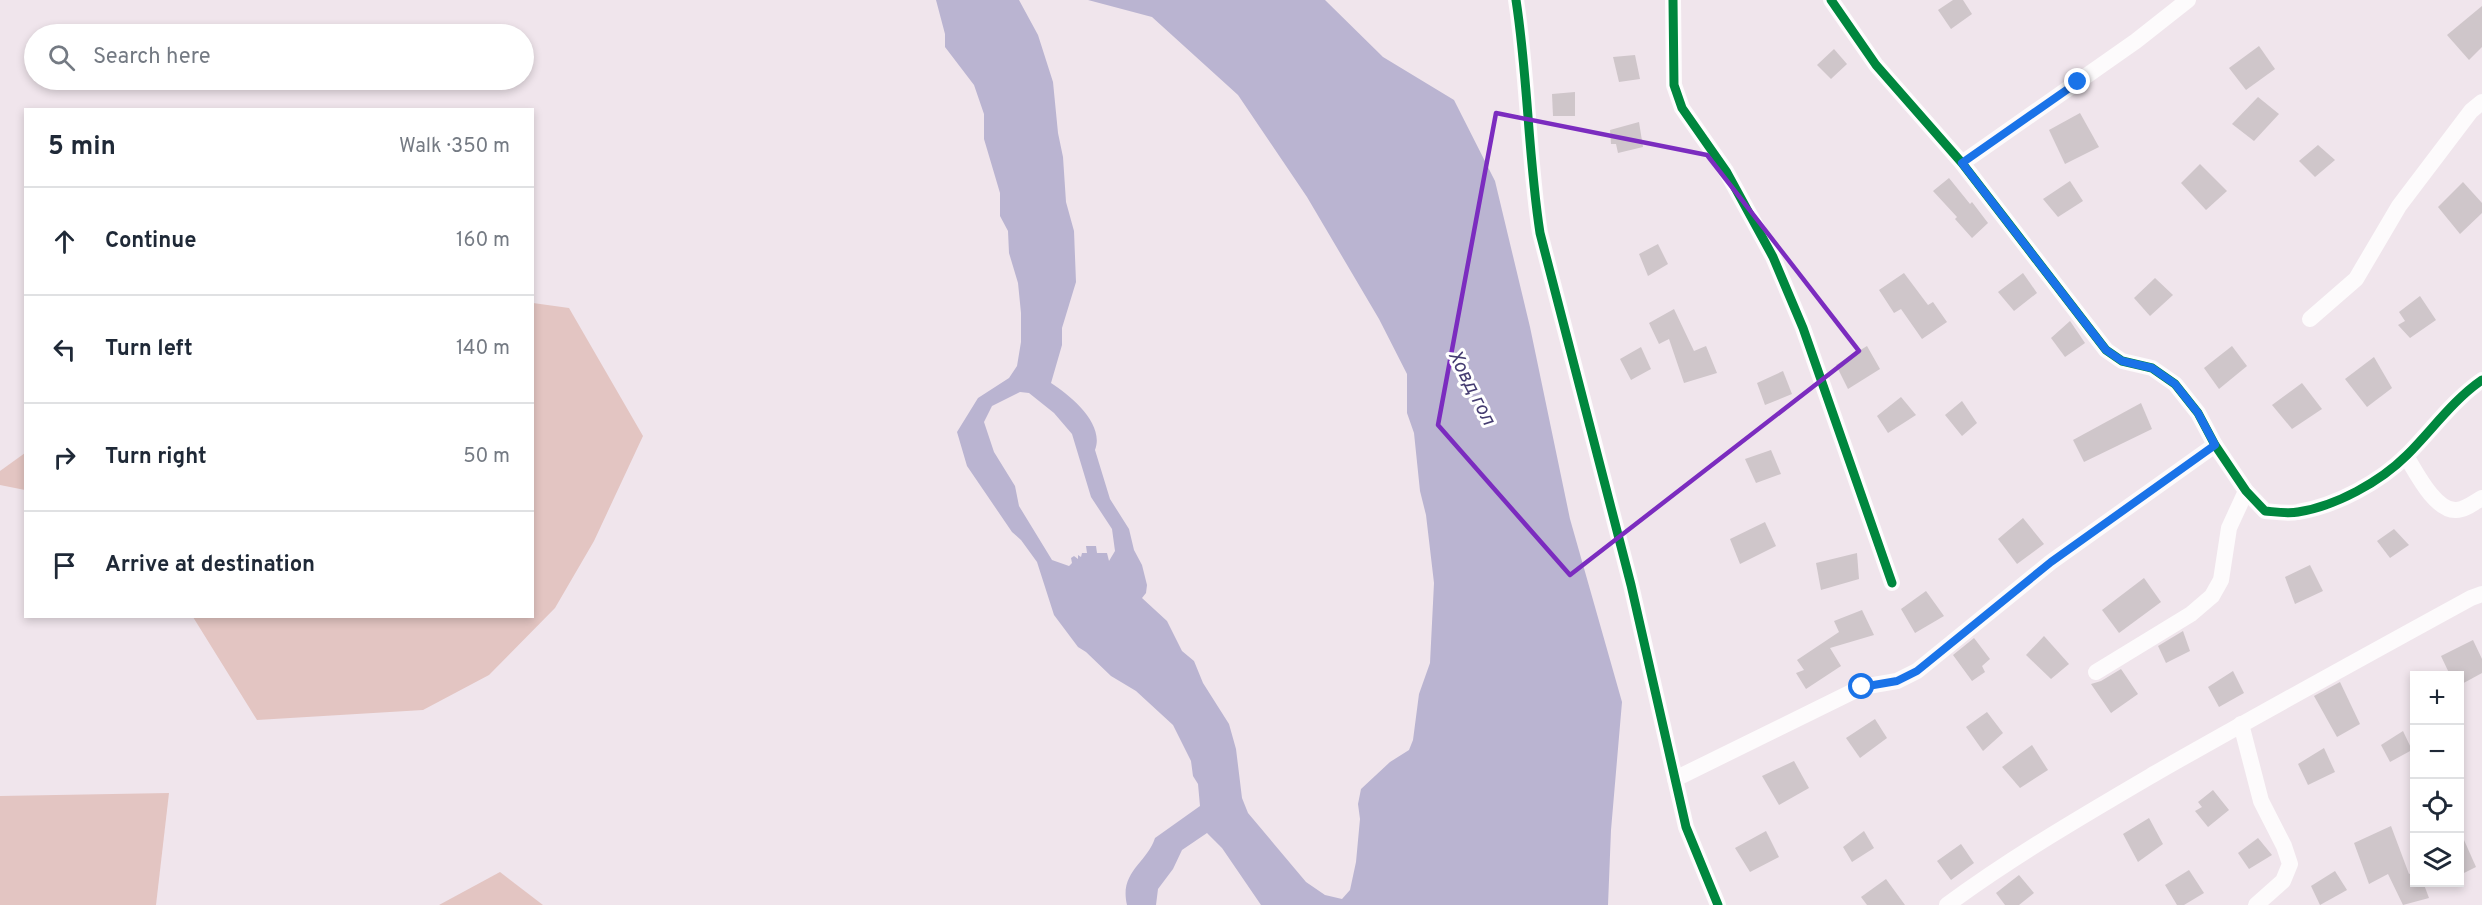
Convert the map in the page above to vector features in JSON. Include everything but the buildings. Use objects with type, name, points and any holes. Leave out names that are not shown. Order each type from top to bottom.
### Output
[{"type":"street","points":[[1516,0],[1521,36],[1531,177],[1540,233],[1631,585],[1686,826],[1718,905]]},
{"type":"street","points":[[1673,0],[1674,85],[1683,108],[1726,171],[1773,256],[1803,327],[1892,583]]},
{"type":"street","points":[[1831,0],[1876,65],[1962,163],[2106,350],[2122,361],[2152,368],[2175,384],[2198,413],[2215,445],[2246,491],[2265,511],[2297,512],[2335,500],[2377,481],[2406,456],[2468,390],[2482,380]]},
{"type":"street","points":[[1962,163],[2136,41],[2188,0]]},
{"type":"street","points":[[2310,319],[2356,279],[2399,206],[2471,111],[2482,102]]},
{"type":"street","points":[[1675,779],[1862,687],[1897,681],[1917,671],[2051,562],[2215,445]]},
{"type":"street","points":[[2406,456],[2433,498],[2446,508],[2456,510],[2482,498]]},
{"type":"street","points":[[2096,672],[2191,614],[2212,596],[2221,580],[2229,528],[2246,491]]},
{"type":"street","points":[[1947,905],[1979,881],[2112,799],[2241,724],[2482,594]]},
{"type":"street","points":[[2241,724],[2261,801],[2284,846],[2290,864],[2283,881],[2256,905]]},
{"type":"highlighted area","points":[[1496,113],[1707,155],[1859,351],[1570,575],[1438,425]]},
{"type":"shaded area","points":[[534,303],[569,308],[643,436],[594,541],[555,608],[489,675],[423,710],[257,720],[194,618],[534,618]]},
{"type":"shaded area","points":[[24,454],[24,490],[0,485],[0,471]]},
{"type":"shaded area","points":[[169,793],[156,905],[0,905],[0,796]]},
{"type":"shaded area","points":[[500,872],[543,905],[439,905]]},
{"type":"water","name":"Ховд гол","points":[[936,0],[1019,0],[1038,35],[1053,82],[1063,157],[1066,202],[1074,231],[1076,282],[1062,328],[1062,345],[1051,383],[1068,395],[1091,421],[1097,440],[1095,450],[1110,499],[1129,529],[1134,550],[1142,565],[1147,585],[1146,593],[1142,598],[1167,621],[1182,651],[1194,661],[1203,683],[1229,724],[1236,749],[1242,798],[1248,813],[1306,882],[1325,895],[1342,899],[1350,890],[1356,862],[1360,819],[1358,804],[1361,789],[1390,762],[1409,750],[1413,740],[1419,694],[1430,663],[1434,583],[1414,433],[1407,413],[1407,374],[1379,319],[1307,197],[1238,95],[1152,17],[1088,0],[1325,0],[1383,57],[1454,100],[1495,181],[1530,327],[1570,519],[1622,702],[1611,830],[1608,905],[1261,905],[1222,848],[1207,833],[1182,850],[1173,869],[1158,889],[1156,905],[1127,905],[1127,884],[1130,876],[1155,838],[1200,806],[1198,784],[1193,776],[1191,761],[1173,725],[1136,691],[1111,676],[1078,647],[1054,615],[1037,562],[1012,532],[967,466],[957,432],[978,398],[1009,378],[1017,366],[1021,342],[1021,313],[1018,283],[1009,253],[1008,231],[1000,216],[1000,193],[984,139],[984,114],[974,85],[945,47],[945,34]],"holes":[[[1020,392],[1029,393],[1054,413],[1072,434],[1091,497],[1112,529],[1115,551],[1109,561],[1107,553],[1097,553],[1096,546],[1086,546],[1087,553],[1082,553],[1081,557],[1078,555],[1078,559],[1074,556],[1071,558],[1072,563],[1069,566],[1052,560],[1019,506],[1015,486],[994,452],[984,422],[992,406]]]},
{"type":"cycle path","points":[[1516,0],[1540,233],[1631,585],[1686,827],[1718,905]]},
{"type":"cycle path","points":[[1673,0],[1674,85],[1682,108],[1726,171],[1773,257],[1803,328],[1892,583]]},
{"type":"cycle path","points":[[1831,0],[1876,65],[1962,163],[2106,350],[2122,361],[2152,368],[2175,384],[2198,413],[2215,445],[2246,491],[2265,511],[2290,513],[2312,509],[2342,498],[2371,483],[2407,455],[2452,406],[2482,380]]},
{"type":"route","points":[[1862,687],[1897,681],[1917,671],[2051,562],[2215,445],[2198,413],[2175,384],[2152,368],[2122,361],[2106,350],[1962,163],[2078,82]]}]
